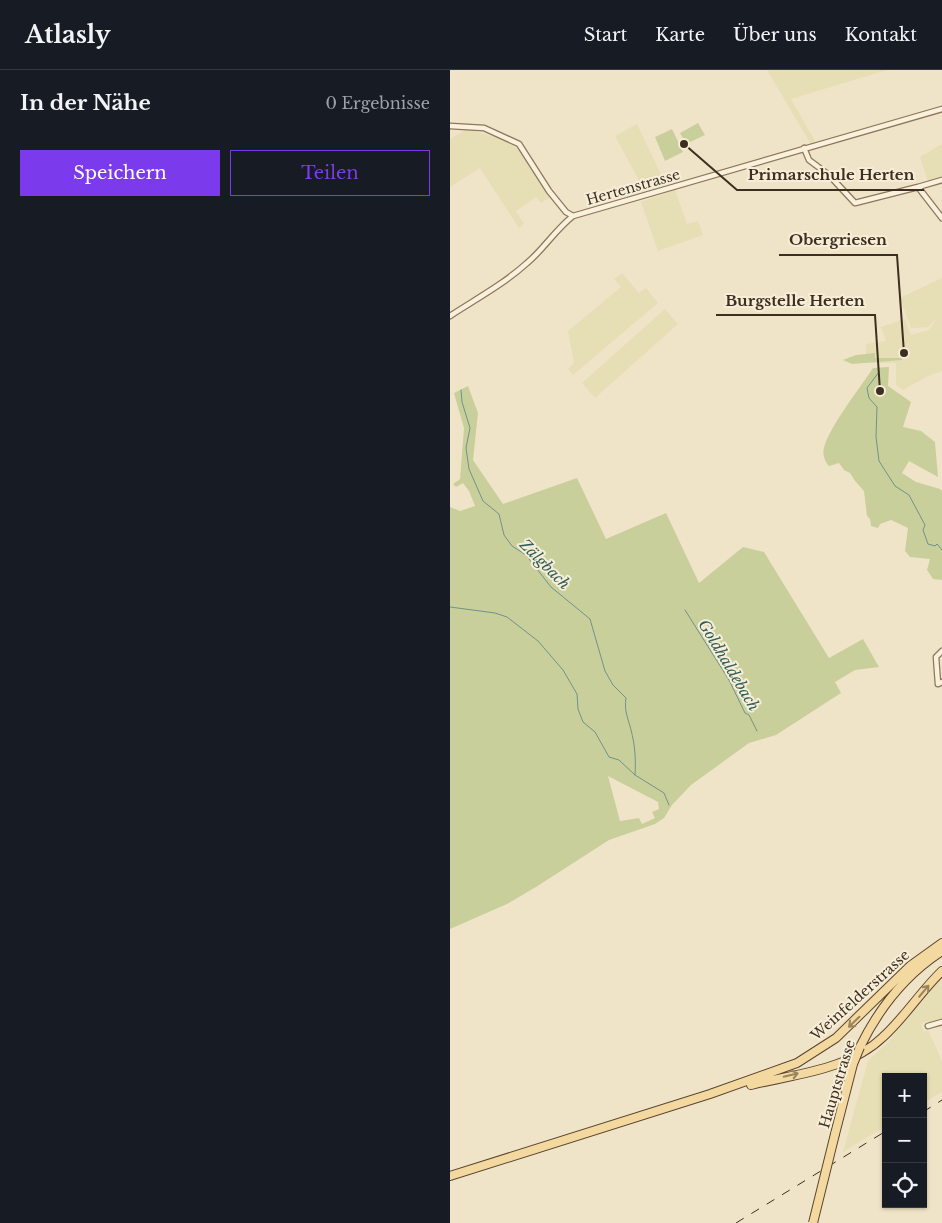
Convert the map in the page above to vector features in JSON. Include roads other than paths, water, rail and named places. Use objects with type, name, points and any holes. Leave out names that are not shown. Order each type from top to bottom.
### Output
[{"type":"main road","name":"Weinfelderstrasse","points":[[450,1176],[779,1071],[812,1055],[852,1024],[910,966],[942,943]]},
{"type":"main road","name":"Hauptstrasse","points":[[813,1223],[835,1134],[860,1047],[879,1013],[900,985],[927,961],[942,951]]},
{"type":"main road","name":"Weinfelderstrasse","points":[[710,1094],[828,1067],[851,1059],[882,1038],[942,971]]},
{"type":"street","name":"Hertenstrasse","points":[[450,126],[484,128],[519,144],[549,191],[566,212],[572,216],[942,109]]},
{"type":"street","points":[[804,148],[809,160],[829,175],[855,203],[942,180]]},
{"type":"street","points":[[918,187],[942,218]]},
{"type":"street","points":[[450,316],[508,279],[528,262],[559,227],[572,216]]},
{"type":"street","points":[[940,683],[936,657],[942,651]]},
{"type":"street","points":[[928,1026],[942,1022]]},
{"type":"waterway","points":[[879,372],[867,388],[869,398],[877,407],[876,437],[879,461],[895,486],[909,495],[925,525],[923,530],[928,544],[935,546],[937,544],[942,550]]},
{"type":"waterway","name":"Zälgbach","points":[[461,390],[462,402],[470,428],[466,448],[469,469],[483,501],[499,514],[504,535],[512,546],[526,555],[551,587],[590,619],[605,671],[613,685],[626,698],[626,711],[634,747],[635,775]]},
{"type":"waterway","points":[[450,607],[495,613],[507,617],[538,641],[563,670],[577,694],[578,709],[583,722],[595,732],[609,757],[619,760],[635,775],[664,793],[669,805]]},
{"type":"waterway","name":"Goldhaldebach","points":[[685,610],[729,680],[745,713],[749,715],[757,731]]},
{"type":"railway","points":[[927,1109],[942,1100]]},
{"type":"railway","points":[[736,1223],[882,1133]]},
{"type":"place","name":"Primarschule Herten","points":[[684,144]]},
{"type":"place","name":"Obergriesen","points":[[904,353]]},
{"type":"place","name":"Burgstelle Herten","points":[[880,391]]}]
